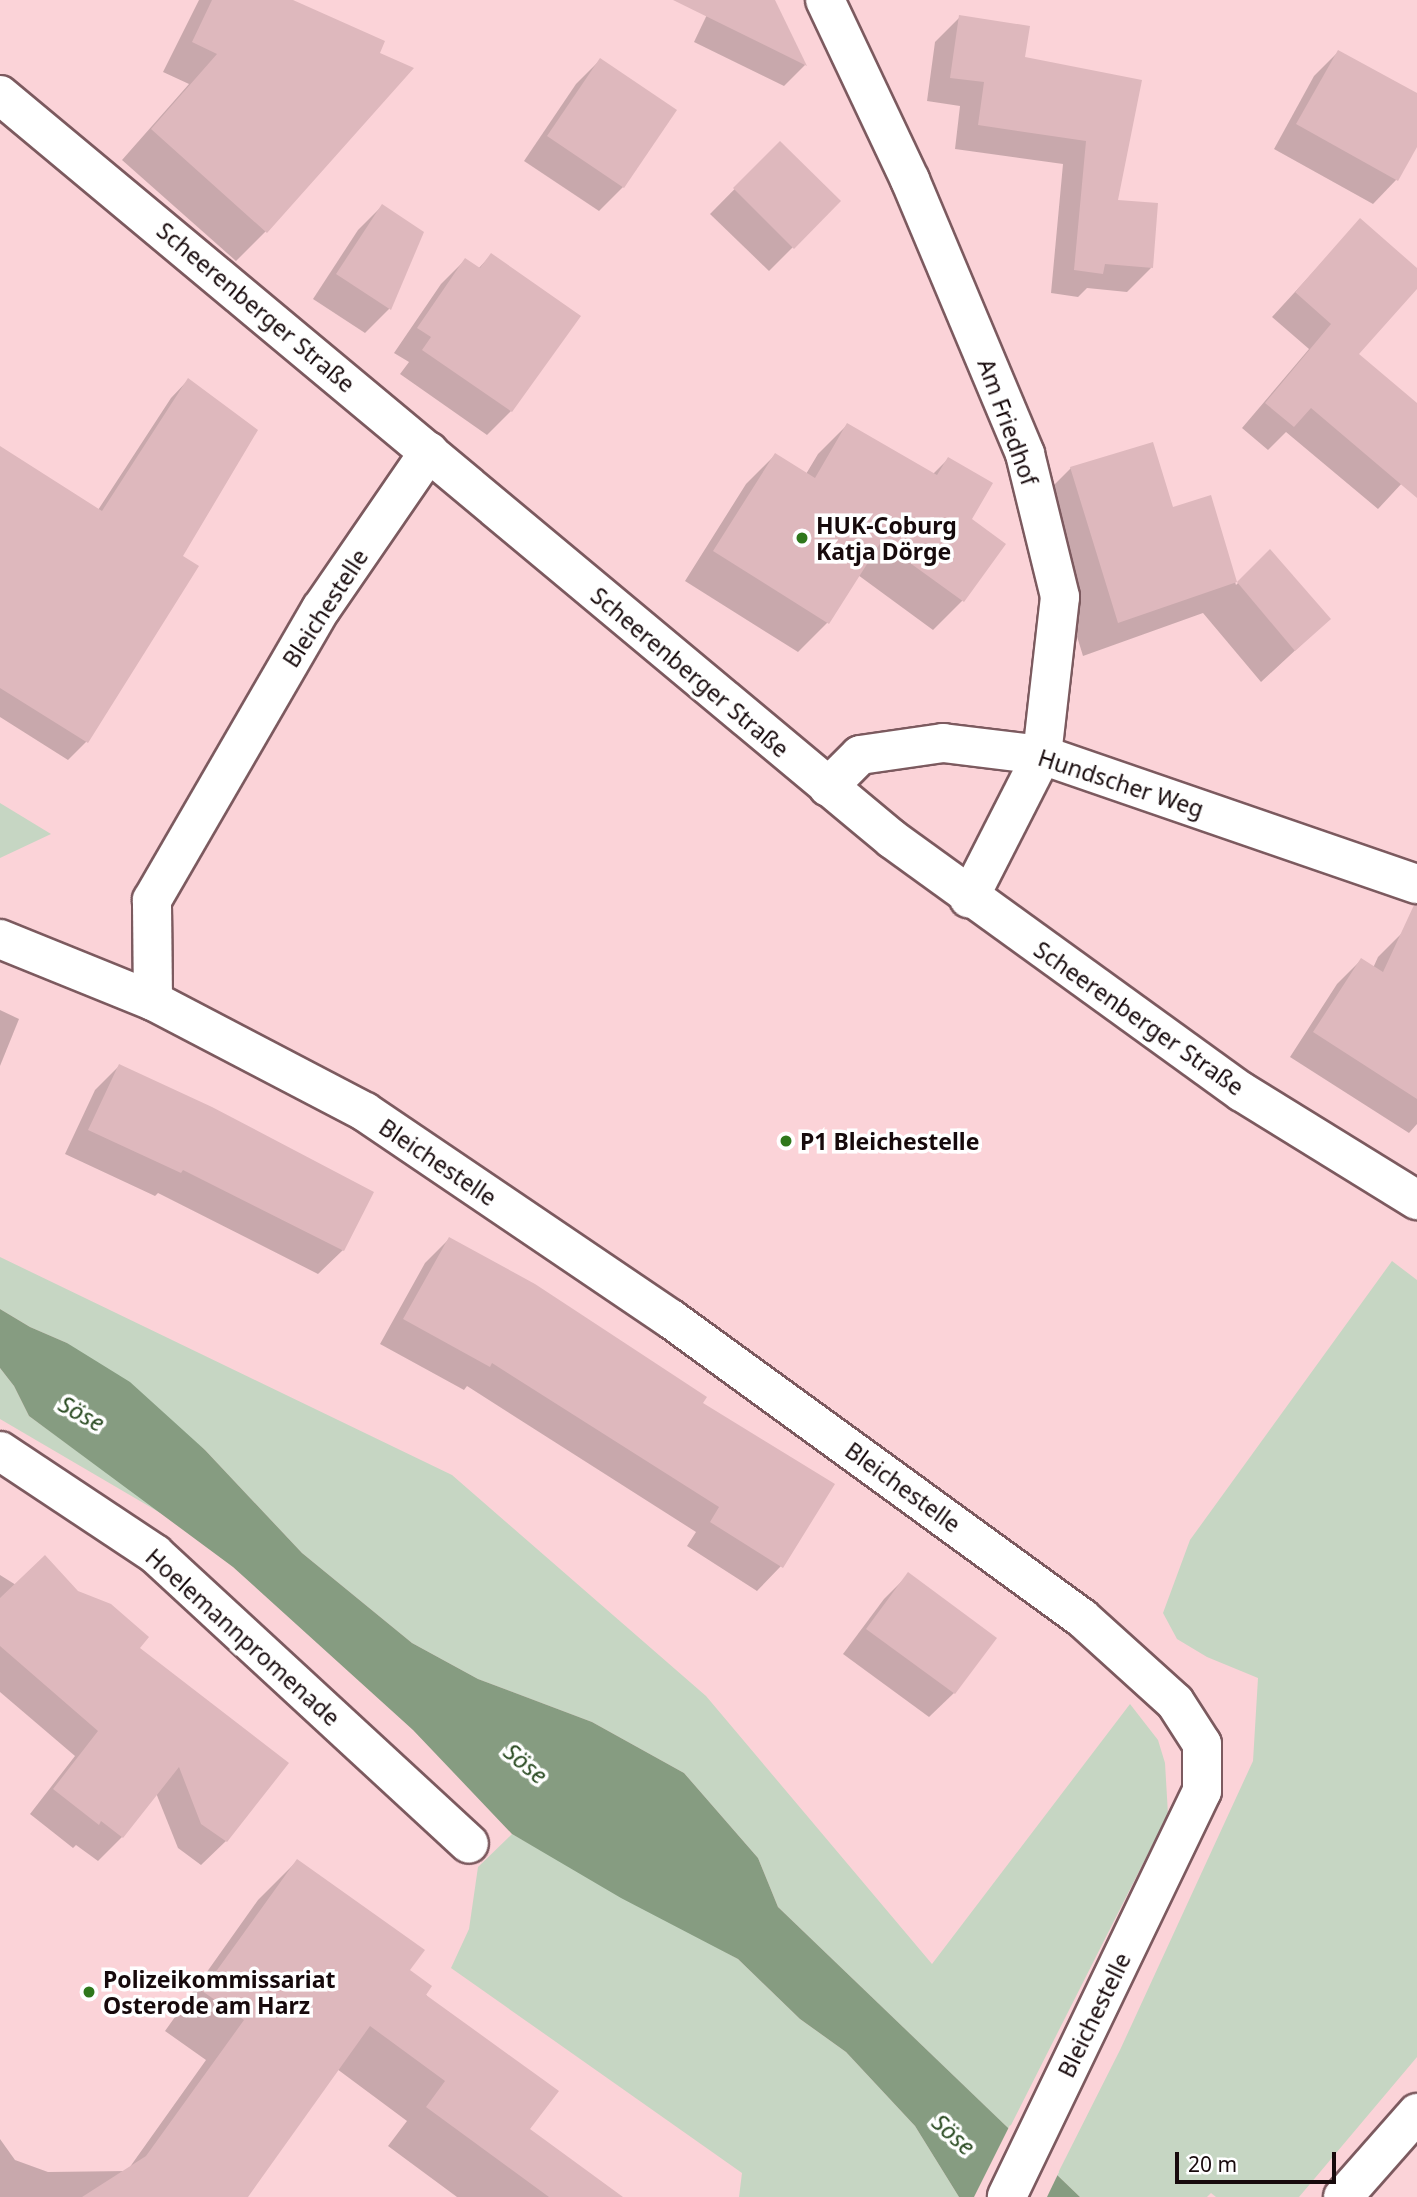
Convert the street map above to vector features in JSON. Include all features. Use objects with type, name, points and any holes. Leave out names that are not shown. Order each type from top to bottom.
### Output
[{"type":"street","name":"Am Friedhof","points":[[825,0],[909,180],[1025,454],[1060,597],[1042,755],[970,898]]},
{"type":"street","name":"Scheerenberger Straße","points":[[0,95],[828,787],[970,898],[1242,1092],[1417,1200]]},
{"type":"street","name":"Bleichestelle","points":[[153,1001],[152,900],[321,609],[429,452]]},
{"type":"street","name":"Hundscher Weg","points":[[828,787],[860,755],[943,743],[1042,755],[1417,884]]},
{"type":"street","name":"Bleichestelle","points":[[0,939],[153,1001],[365,1112],[671,1318],[1082,1618],[1175,1702],[1202,1744],[1202,1791],[1007,2197]]},
{"type":"street","name":"Hoelemannpromenade","points":[[0,1451],[155,1554],[469,1844]]},
{"type":"street","points":[[1343,2197],[1417,2113]]},
{"type":"shaded area","points":[[0,803],[51,834],[0,858]]},
{"type":"shaded area","points":[[0,1257],[452,1475],[706,1696],[932,1964],[1130,1704],[1158,1740],[1165,1763],[1168,1814],[1009,2129],[778,1907],[758,1858],[684,1773],[592,1722],[478,1679],[412,1643],[302,1553],[205,1450],[67,1343],[30,1327],[0,1309]]},
{"type":"shaded area","points":[[1392,1261],[1417,1280],[1417,2057],[1299,2197],[1216,2197],[1211,2193],[1207,2197],[1080,2197],[1057,2175],[1120,2050],[1253,1761],[1258,1678],[1207,1657],[1177,1639],[1163,1613],[1190,1540]]},
{"type":"shaded area","points":[[0,1368],[14,1386],[29,1416],[169,1518],[0,1419]]},
{"type":"shaded area","points":[[512,1834],[738,1959],[800,2019],[846,2052],[915,2126],[959,2197],[739,2197],[742,2173],[451,1968],[469,1929],[478,1867]]},
{"type":"water","name":"Söse","points":[[0,1309],[30,1327],[67,1343],[130,1382],[205,1450],[302,1553],[412,1643],[478,1679],[592,1722],[684,1773],[758,1858],[778,1907],[1080,2197],[959,2197],[915,2126],[846,2052],[800,2019],[738,1959],[621,1898],[512,1834],[413,1730],[233,1567],[29,1416],[14,1386],[0,1368]]},
{"type":"pier","points":[[1010,2125],[1059,2172],[1047,2197],[974,2197]]},
{"type":"building","points":[[212,0],[293,0],[385,41],[380,53],[414,68],[267,233],[151,129],[217,54],[192,42]]},
{"type":"building","points":[[673,0],[775,0],[807,66]]},
{"type":"building","points":[[959,15],[1030,26],[1025,57],[1142,80],[1118,200],[1158,203],[1153,268],[1105,264],[1103,274],[1074,270],[1086,141],[978,125],[984,82],[950,78]]},
{"type":"building","points":[[1338,50],[1417,93],[1417,147],[1398,181],[1296,124]]},
{"type":"building","points":[[600,58],[677,110],[624,188],[547,136]]},
{"type":"building","points":[[780,141],[841,201],[794,249],[733,188]]},
{"type":"building","points":[[382,204],[424,232],[391,310],[336,274]]},
{"type":"building","points":[[1360,218],[1417,268],[1417,289],[1359,354],[1417,403],[1417,498],[1311,408],[1294,427],[1265,403],[1331,324],[1295,292]]},
{"type":"building","points":[[491,253],[581,316],[512,412],[422,350],[431,337],[417,328],[465,258],[480,268]]},
{"type":"building","points":[[188,378],[258,430],[183,556],[199,566],[88,743],[0,688],[0,446],[102,511]]},
{"type":"building","points":[[847,423],[937,475],[948,457],[993,483],[972,519],[1006,544],[964,602],[881,542],[829,624],[713,551],[775,453],[815,478]]},
{"type":"building","points":[[1153,442],[1173,507],[1211,495],[1237,582],[1118,623],[1070,467]]},
{"type":"building","points":[[1270,549],[1331,619],[1295,651],[1237,582]]},
{"type":"building","points":[[1414,905],[1417,905],[1417,1099],[1313,1032],[1361,958],[1383,972]]},
{"type":"building","points":[[119,1064],[212,1107],[374,1192],[344,1251],[183,1170],[181,1173],[88,1130]]},
{"type":"building","points":[[449,1237],[535,1284],[707,1397],[703,1403],[835,1484],[783,1568],[710,1522],[719,1507],[492,1363],[490,1367],[403,1319]]},
{"type":"building","points":[[45,1555],[78,1591],[111,1604],[149,1637],[140,1648],[289,1763],[227,1842],[201,1824],[179,1767],[123,1838],[101,1821],[99,1825],[53,1789],[98,1731],[0,1646],[0,1598]]},
{"type":"building","points":[[908,1572],[997,1638],[955,1694],[866,1629]]},
{"type":"building","points":[[297,1859],[425,1950],[410,1970],[432,1986],[426,1995],[559,2091],[530,2129],[623,2197],[549,2197],[426,2107],[445,2081],[370,2026],[248,2197],[82,2197],[146,2156],[244,2020],[202,1991]]},
{"type":"place","name":"HUK-Coburg Katja Dörge","points":[[802,538]]},
{"type":"place","name":"P1 Bleichestelle","points":[[786,1141]]},
{"type":"place","name":"Polizeikommissariat Osterode am Harz","points":[[89,1992]]}]
